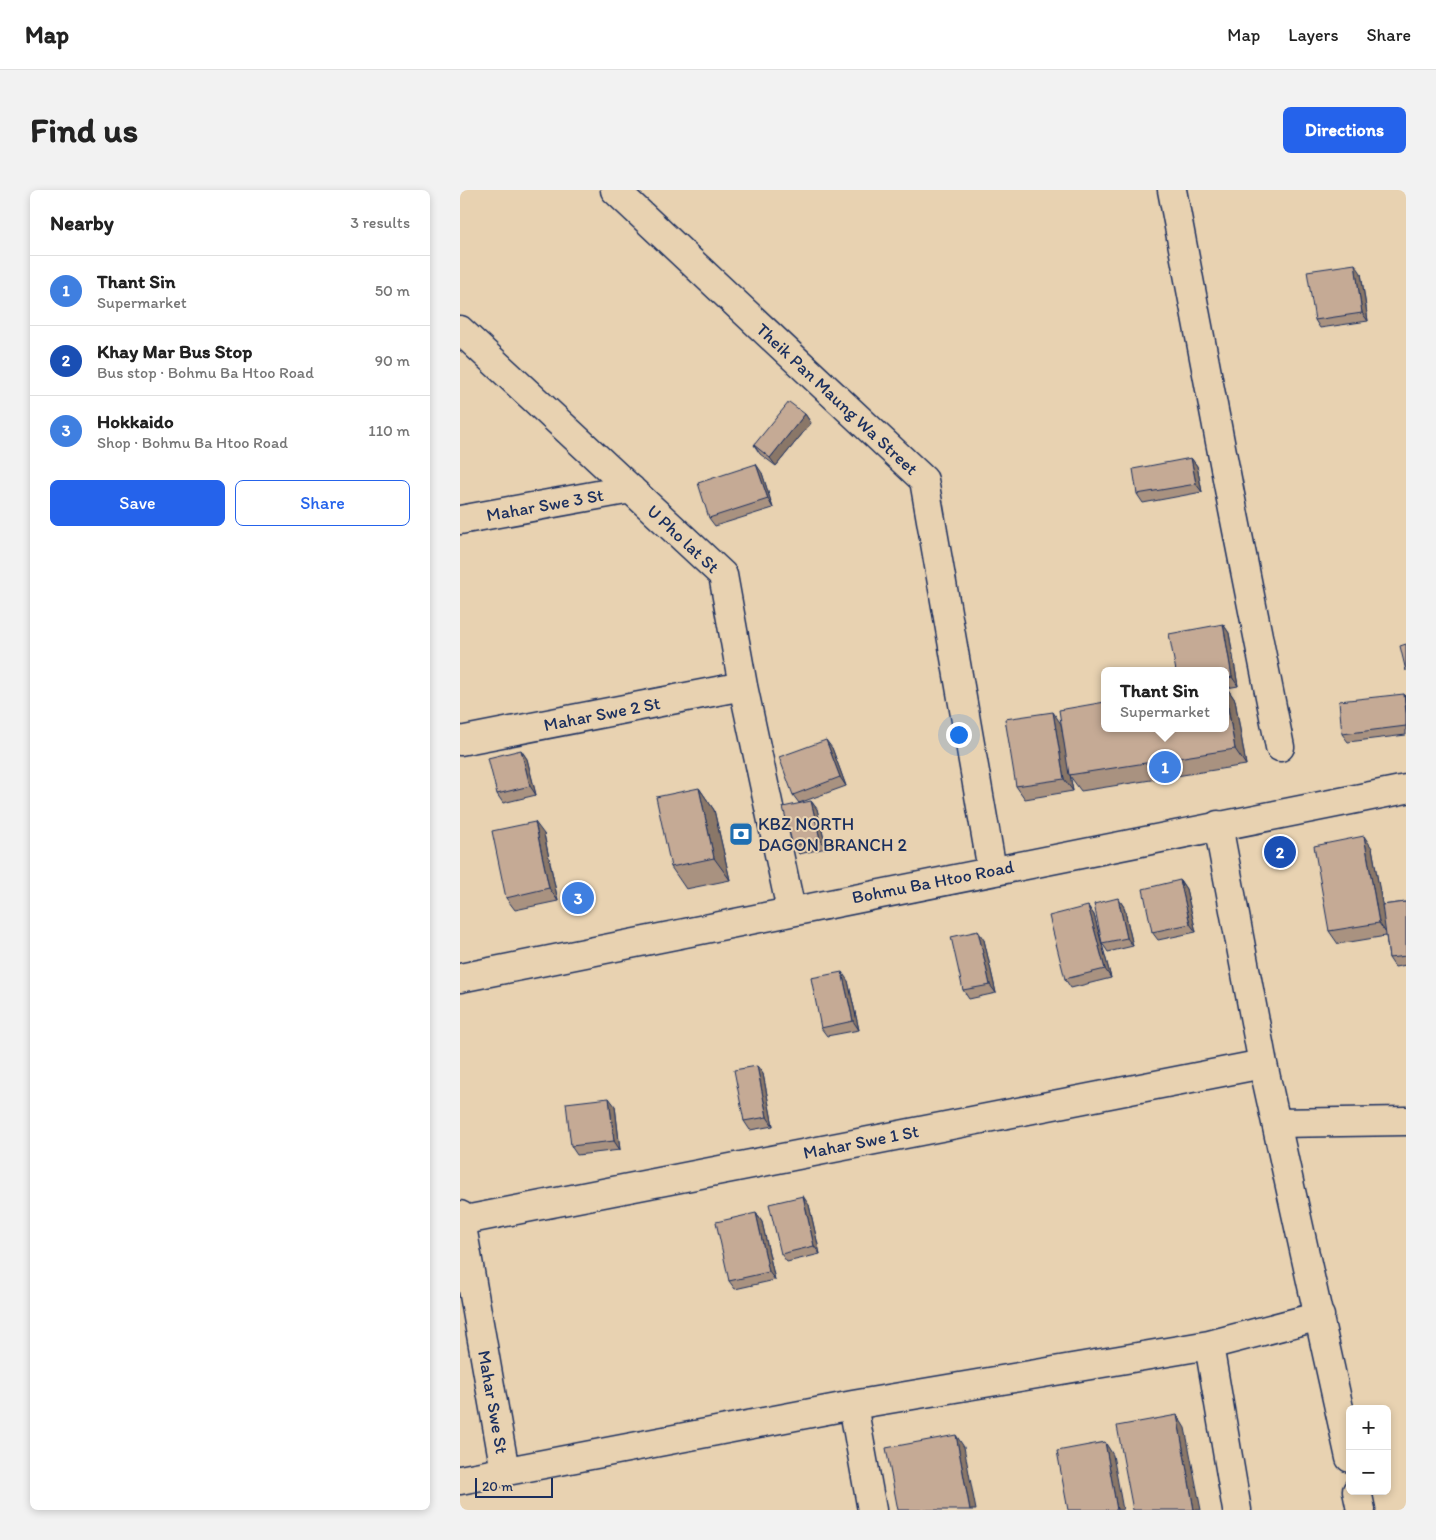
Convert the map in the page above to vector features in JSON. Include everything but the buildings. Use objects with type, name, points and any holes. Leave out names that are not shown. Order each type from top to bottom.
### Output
[{"type":"street","name":"Theik Pan Maung Wa Street","points":[[615,190],[924,480],[992,870]]},
{"type":"street","points":[[1172,190],[1280,747]]},
{"type":"street","name":"U Pho lat St","points":[[460,330],[723,575],[743,686],[791,910]]},
{"type":"street","name":"Mahar Swe 3 St","points":[[460,520],[631,489]]},
{"type":"street","name":"Mahar Swe 2 St","points":[[460,741],[743,686]]},
{"type":"street","name":"Bohmu Ba Htoo Road","points":[[460,978],[791,910],[1406,789]]},
{"type":"street","points":[[1218,825],[1263,1064],[1348,1450]]},
{"type":"street","name":"Mahar Swe 1 St","points":[[460,1219],[1263,1064]]},
{"type":"street","points":[[1276,1122],[1406,1121]]},
{"type":"street","name":"Mahar Swe St","points":[[460,1219],[505,1471]]},
{"type":"street","points":[[460,1480],[853,1405],[1209,1345],[1320,1316]]},
{"type":"street","points":[[1209,1345],[1236,1510]]},
{"type":"street","points":[[853,1405],[872,1510]]},
{"type":"street","points":[[1358,1495],[1361,1510]]},
{"type":"place","name":"Thant Sin","points":[[1165,767]]},
{"type":"place","name":"KBZ NORTH DAGON BRANCH 2","points":[[741,834]]},
{"type":"place","name":"Khay Mar Bus Stop","points":[[1280,852]]},
{"type":"place","name":"Hokkaido","points":[[578,898]]}]
